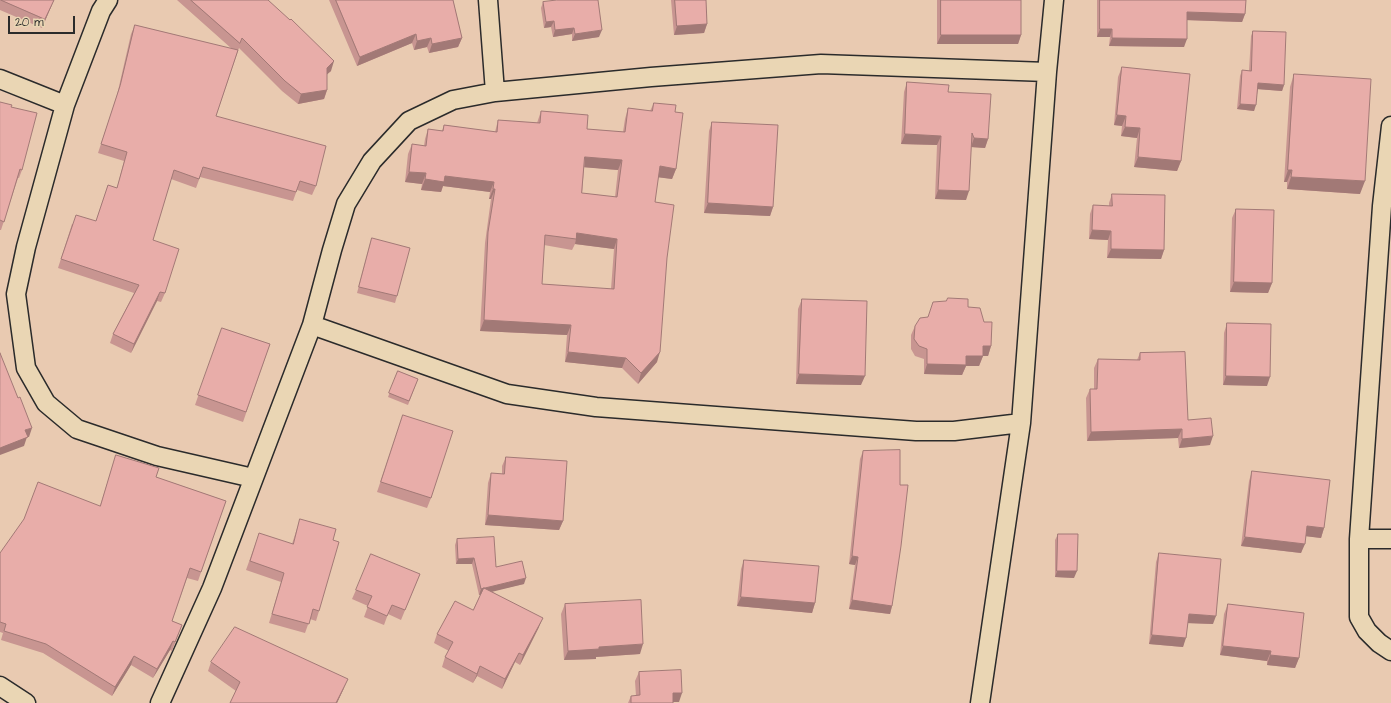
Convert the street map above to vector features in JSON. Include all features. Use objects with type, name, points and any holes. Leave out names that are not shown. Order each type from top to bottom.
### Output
[{"type":"street","points":[[108,0],[101,11],[65,105],[26,247],[16,294],[26,368],[46,403],[77,429],[157,456],[253,478]]},
{"type":"street","points":[[488,0],[495,92]]},
{"type":"street","points":[[980,703],[1021,423],[1047,72],[1054,0]]},
{"type":"street","points":[[160,703],[212,588],[312,325],[346,204],[372,161],[409,121],[453,100],[495,92],[651,77],[821,64],[1047,72]]},
{"type":"street","points":[[0,79],[65,105]]},
{"type":"street","points":[[1391,126],[1387,206],[1359,539],[1359,617],[1367,631],[1379,643],[1391,651]]},
{"type":"street","points":[[312,325],[507,394],[596,407],[916,431],[954,432],[1021,423]]},
{"type":"street","points":[[1359,539],[1391,539]]},
{"type":"street","points":[[0,686],[26,703]]},
{"type":"building","points":[[1,0],[54,0],[45,19]]},
{"type":"building","points":[[191,0],[268,0],[290,20],[291,19],[334,61],[327,68],[327,90],[301,94],[285,81],[242,38],[240,43]]},
{"type":"building","points":[[336,0],[453,0],[462,38],[432,44],[431,38],[417,41],[416,34],[360,57]]},
{"type":"building","points":[[557,0],[598,0],[602,30],[575,34],[574,28],[555,30],[554,21],[546,22],[543,2]]},
{"type":"building","points":[[675,0],[706,0],[707,24],[677,26]]},
{"type":"building","points":[[941,0],[1021,0],[1021,35],[941,35]]},
{"type":"building","points":[[1100,0],[1246,0],[1245,14],[1187,12],[1187,39],[1112,38],[1112,29],[1100,29]]},
{"type":"building","points":[[135,25],[238,50],[216,116],[326,146],[316,186],[300,181],[296,192],[203,167],[199,179],[174,170],[153,240],[179,249],[165,293],[160,292],[134,344],[113,334],[139,285],[61,259],[76,215],[96,221],[108,185],[117,188],[127,152],[101,144],[120,86]]},
{"type":"building","points":[[1253,31],[1286,32],[1284,85],[1258,83],[1256,105],[1240,104],[1242,70],[1251,71]]},
{"type":"building","points":[[1122,67],[1190,74],[1181,161],[1138,157],[1140,128],[1125,127],[1126,116],[1117,115]]},
{"type":"building","points":[[1294,74],[1371,79],[1365,181],[1291,177],[1292,170],[1288,170]]},
{"type":"building","points":[[907,82],[949,85],[948,92],[991,94],[988,139],[974,138],[972,133],[969,191],[938,190],[941,136],[905,134]]},
{"type":"building","points":[[0,102],[12,105],[11,107],[37,113],[22,170],[20,169],[4,222],[0,220]]},
{"type":"building","points":[[654,103],[676,105],[675,112],[683,113],[676,169],[660,166],[655,202],[674,205],[667,258],[660,352],[641,373],[626,358],[568,352],[571,325],[484,320],[488,232],[495,189],[493,189],[494,182],[445,176],[444,182],[425,179],[426,173],[409,172],[412,144],[426,146],[428,129],[443,131],[444,125],[497,132],[498,120],[540,123],[541,111],[588,115],[587,129],[625,132],[628,108],[652,111]],"holes":[[[585,157],[622,160],[617,197],[582,193]],[[577,233],[617,239],[614,289],[542,284],[545,235],[576,239]]]},
{"type":"building","points":[[712,122],[778,125],[773,207],[708,203]]},
{"type":"building","points":[[1112,194],[1165,195],[1164,250],[1111,249],[1111,231],[1092,230],[1093,205],[1112,206]]},
{"type":"building","points":[[1236,209],[1274,210],[1272,283],[1234,282]]},
{"type":"building","points":[[372,238],[410,248],[397,296],[359,287]]},
{"type":"building","points":[[948,298],[968,299],[968,307],[980,308],[984,322],[992,322],[991,346],[983,346],[983,356],[966,356],[966,365],[927,364],[927,349],[919,346],[914,339],[915,326],[920,318],[928,317],[933,302],[946,301]]},
{"type":"building","points":[[802,299],[867,301],[865,376],[799,374]]},
{"type":"building","points":[[1227,323],[1271,324],[1270,377],[1226,376]]},
{"type":"building","points":[[222,328],[270,344],[246,412],[198,395]]},
{"type":"building","points":[[1185,352],[1188,420],[1211,418],[1213,436],[1182,439],[1182,429],[1091,432],[1090,389],[1097,389],[1098,359],[1140,360],[1140,353]]},
{"type":"building","points":[[0,353],[32,428],[25,430],[28,437],[0,448]]},
{"type":"building","points":[[398,371],[418,379],[409,401],[389,393]]},
{"type":"building","points":[[403,415],[453,431],[431,498],[381,482]]},
{"type":"building","points":[[900,450],[900,485],[908,485],[892,606],[852,600],[858,557],[852,556],[863,451]]},
{"type":"building","points":[[116,455],[159,468],[156,477],[226,501],[201,572],[190,568],[172,621],[182,625],[175,642],[173,641],[157,669],[134,656],[115,687],[46,644],[4,631],[6,624],[0,622],[0,553],[24,519],[38,482],[100,506]]},
{"type":"building","points":[[506,457],[567,461],[563,521],[488,515],[491,473],[504,474]]},
{"type":"building","points":[[1252,471],[1330,480],[1324,528],[1307,526],[1305,544],[1245,537]]},
{"type":"building","points":[[300,519],[336,529],[333,540],[339,542],[319,611],[313,609],[309,624],[272,614],[284,573],[250,561],[259,533],[293,544]]},
{"type":"building","points":[[1058,534],[1078,534],[1077,571],[1057,571]]},
{"type":"building","points":[[494,537],[496,567],[522,561],[526,578],[481,589],[474,558],[458,559],[457,539]]},
{"type":"building","points":[[1159,553],[1221,559],[1216,616],[1189,614],[1186,638],[1152,635]]},
{"type":"building","points":[[371,554],[420,574],[405,610],[392,605],[387,616],[367,607],[372,596],[356,590]]},
{"type":"building","points":[[744,560],[819,566],[815,603],[741,597]]},
{"type":"building","points":[[484,588],[543,618],[523,655],[519,653],[505,679],[480,666],[477,674],[445,657],[453,642],[437,634],[455,601],[473,610]]},
{"type":"building","points":[[641,600],[643,644],[568,651],[565,604]]},
{"type":"building","points":[[1228,604],[1304,613],[1299,658],[1270,655],[1271,651],[1223,646]]},
{"type":"building","points":[[235,627],[348,679],[336,703],[230,703],[240,682],[211,662]]},
{"type":"building","points":[[681,670],[682,693],[673,693],[673,703],[631,703],[631,696],[640,695],[639,672]]}]
